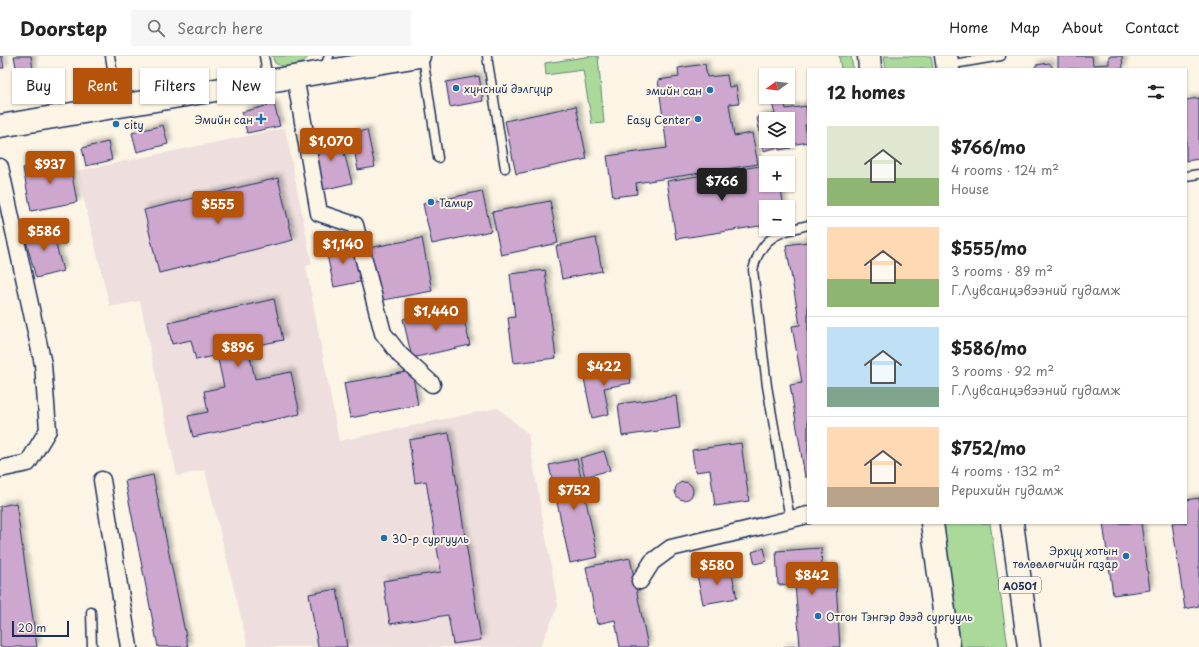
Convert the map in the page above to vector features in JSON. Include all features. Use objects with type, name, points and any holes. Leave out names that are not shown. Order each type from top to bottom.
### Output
[{"type":"main road","points":[[275,79],[295,76],[326,64],[419,56]]},
{"type":"main road","points":[[869,56],[870,68]]},
{"type":"main road","points":[[0,126],[217,88]]},
{"type":"main road","points":[[932,524],[949,647]]},
{"type":"main road","name":"A0501","points":[[1012,524],[1029,647]]},
{"type":"street","points":[[295,76],[319,212],[354,225],[383,332],[400,355],[432,384]]},
{"type":"street","points":[[0,167],[43,364],[48,430],[28,463],[0,468]]},
{"type":"street","points":[[102,480],[129,647]]},
{"type":"street","points":[[640,580],[652,562],[671,548],[807,515]]},
{"type":"lane","points":[[110,56],[118,105]]},
{"type":"lane","points":[[264,56],[266,68]]},
{"type":"lane","points":[[422,56],[438,158]]},
{"type":"lane","points":[[487,56],[505,168]]},
{"type":"lane","points":[[947,63],[1001,56]]},
{"type":"lane","points":[[1187,176],[1199,174]]},
{"type":"lane","points":[[790,519],[767,386],[753,270],[756,257],[765,243],[780,232],[807,224]]},
{"type":"lane","points":[[91,612],[92,647]]},
{"type":"shaded area","points":[[285,128],[312,264],[306,266],[339,441],[498,408],[528,434],[558,606],[540,647],[248,647],[205,470],[177,476],[140,301],[110,307],[77,171]]},
{"type":"green space","points":[[272,56],[309,56],[302,62],[293,66],[284,66],[275,63]]},
{"type":"green space","points":[[598,56],[604,123],[592,124],[583,70],[546,75],[545,63]]},
{"type":"green space","points":[[839,56],[851,56],[853,68],[841,68]]},
{"type":"green space","points":[[884,56],[931,56],[933,68],[886,68]]},
{"type":"green space","points":[[943,524],[990,524],[1008,647],[961,647]]},
{"type":"building","points":[[0,56],[2,56],[4,68],[0,68]]},
{"type":"building","points":[[14,56],[31,56],[33,68],[16,68]]},
{"type":"building","points":[[1058,56],[1092,56],[1093,65],[1109,64],[1109,56],[1122,56],[1123,68],[1058,68]]},
{"type":"building","points":[[1049,63],[1052,68],[1034,68],[1036,65]]},
{"type":"building","name":"Easy Center","points":[[705,64],[707,77],[727,75],[729,87],[736,86],[739,103],[729,104],[734,136],[752,133],[758,164],[636,183],[637,194],[613,197],[607,156],[667,148],[658,80],[679,77],[678,68]]},
{"type":"building","points":[[479,76],[483,101],[450,107],[446,82]]},
{"type":"building","points":[[1199,98],[1199,159],[1187,161],[1187,100]]},
{"type":"building","name":"Эмийн сан","points":[[274,104],[280,126],[247,133],[242,112]]},
{"type":"building","points":[[772,104],[785,104],[786,109],[806,106],[807,124],[805,125],[807,142],[795,144],[795,112],[774,112]]},
{"type":"building","points":[[576,106],[587,159],[516,174],[505,121]]},
{"type":"building","points":[[757,117],[759,117],[759,128]]},
{"type":"building","points":[[163,125],[168,144],[137,152],[132,133]]},
{"type":"building","points":[[367,130],[375,167],[358,170],[351,133]]},
{"type":"building","points":[[339,133],[352,183],[322,190],[310,140]]},
{"type":"building","points":[[108,142],[112,160],[86,166],[82,148]]},
{"type":"building","points":[[762,148],[775,148],[763,151]]},
{"type":"building","points":[[779,148],[791,148],[779,150]]},
{"type":"building","points":[[69,159],[77,202],[31,211],[23,168]]},
{"type":"building","points":[[759,166],[759,192],[781,192],[783,200],[759,200],[759,226],[676,239],[667,181]]},
{"type":"building","points":[[278,178],[293,240],[159,273],[144,210]]},
{"type":"building","points":[[482,191],[491,231],[432,244],[423,204]]},
{"type":"building","points":[[550,201],[558,243],[501,255],[492,212]]},
{"type":"building","points":[[51,226],[63,271],[36,278],[24,233]]},
{"type":"building","points":[[422,238],[432,291],[378,301],[368,248]]},
{"type":"building","points":[[596,238],[602,271],[562,279],[556,246]]},
{"type":"building","points":[[338,239],[341,253],[358,250],[364,281],[334,287],[324,241]]},
{"type":"building","points":[[807,242],[807,477],[805,477],[790,385],[802,383],[792,326],[800,325],[786,245]]},
{"type":"building","points":[[545,270],[556,358],[514,363],[508,318],[515,317],[510,274]]},
{"type":"building","points":[[274,299],[283,340],[248,347],[255,379],[291,372],[300,414],[193,437],[188,416],[208,412],[204,391],[224,387],[217,355],[196,360],[191,340],[172,344],[168,323]]},
{"type":"building","points":[[461,306],[470,345],[412,358],[403,319]]},
{"type":"building","points":[[627,364],[631,383],[604,388],[609,414],[592,418],[583,373]]},
{"type":"building","points":[[412,371],[418,405],[350,418],[344,383]]},
{"type":"building","points":[[676,396],[680,428],[622,436],[618,404]]},
{"type":"building","points":[[449,433],[481,640],[453,644],[448,615],[390,624],[383,581],[441,572],[426,481],[415,483],[409,440]]},
{"type":"building","points":[[741,443],[749,501],[715,506],[710,470],[695,472],[692,450]]},
{"type":"building","points":[[604,451],[610,470],[585,477],[580,458]]},
{"type":"building","points":[[577,459],[598,557],[570,563],[549,465]]},
{"type":"building","points":[[153,475],[188,647],[158,647],[125,481]]},
{"type":"building","points":[[684,482],[690,485],[693,491],[690,497],[684,500],[678,497],[675,491],[678,485]]},
{"type":"building","points":[[1199,498],[1199,606],[1185,609],[1172,524],[1187,524],[1187,500]]},
{"type":"building","points":[[16,503],[37,647],[0,647],[0,506]]},
{"type":"building","name":"Эрхүү хотын төлөөлөгчийн газар","points":[[1103,524],[1141,524],[1150,590],[1113,595]]},
{"type":"building","points":[[764,548],[767,561],[755,564],[752,552]]},
{"type":"building","name":"Отгон Тэнгэр дээд сургууль","points":[[821,548],[822,568],[835,567],[840,647],[783,647],[800,646],[795,584],[778,585],[776,551]]},
{"type":"building","points":[[630,558],[648,647],[620,647],[615,620],[597,624],[586,567]]},
{"type":"building","points":[[731,569],[737,598],[703,604],[697,575]]},
{"type":"building","points":[[337,589],[347,647],[318,647],[309,594]]},
{"type":"place","name":"хүнсний дэлгүүр","points":[[456,88]]},
{"type":"place","name":"эмийн сан","points":[[710,90]]},
{"type":"place","name":"Эмийн сан","points":[[261,119]]},
{"type":"place","name":"Easy Center","points":[[698,119]]},
{"type":"place","name":"city","points":[[116,124]]},
{"type":"place","name":"Тамир","points":[[431,202]]},
{"type":"place","name":"30-р сургууль","points":[[384,538]]},
{"type":"place","name":"Эрхүү хотын төлөөлөгчийн газар","points":[[1126,556]]},
{"type":"place","name":"Отгон Тэнгэр дээд сургууль","points":[[818,616]]}]
